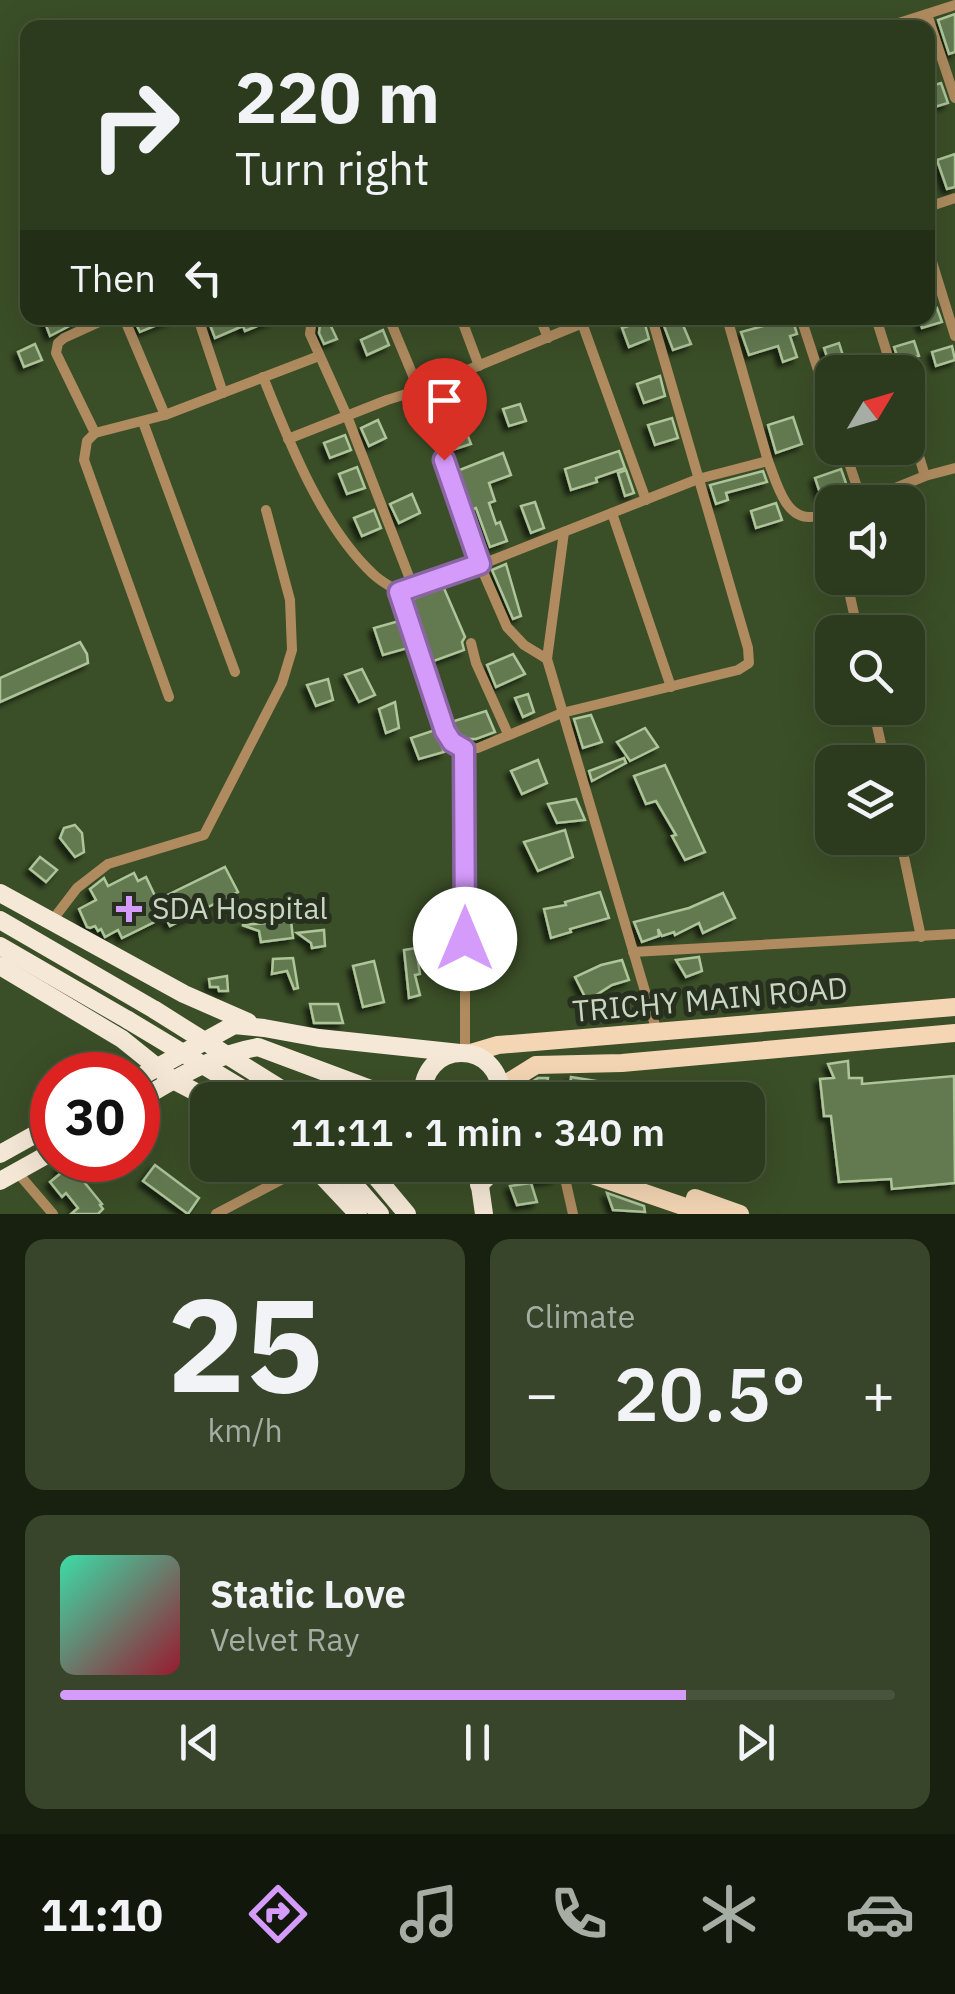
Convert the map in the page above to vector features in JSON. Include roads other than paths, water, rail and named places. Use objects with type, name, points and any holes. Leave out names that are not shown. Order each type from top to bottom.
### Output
[{"type":"highway","points":[[0,894],[184,994],[264,1028]]},
{"type":"highway","points":[[0,920],[155,1010],[268,1082]]},
{"type":"highway","points":[[0,946],[231,1082]]},
{"type":"highway","points":[[0,966],[138,1052]]},
{"type":"highway","points":[[160,1064],[234,1026],[465,1053],[491,1065],[497,1082]]},
{"type":"highway","points":[[122,1039],[130,1052]]},
{"type":"highway","points":[[160,1088],[234,1051],[258,1048],[351,1082]]},
{"type":"highway","points":[[424,1082],[436,1062],[447,1055],[465,1053]]},
{"type":"highway","points":[[160,1069],[190,1089]]},
{"type":"highway","points":[[160,1094],[175,1090],[190,1094]]},
{"type":"highway","points":[[0,1154],[30,1137]]},
{"type":"highway","points":[[327,1182],[358,1214]]},
{"type":"highway","points":[[352,1182],[380,1214]]},
{"type":"highway","points":[[380,1182],[407,1214]]},
{"type":"highway","points":[[479,1182],[484,1214]]},
{"type":"highway","points":[[479,1185],[482,1182]]},
{"type":"main road","name":"TRICHY MAIN ROAD","points":[[465,1053],[498,1045],[955,1007]]},
{"type":"main road","points":[[517,1082],[536,1065],[662,1060],[955,1033]]},
{"type":"main road","points":[[607,1182],[706,1214]]},
{"type":"main road","points":[[652,1182],[740,1214]]},
{"type":"street","points":[[909,20],[955,5]]},
{"type":"street","points":[[927,14],[929,20]]},
{"type":"street","points":[[935,38],[955,98]]},
{"type":"street","points":[[935,272],[955,336]]},
{"type":"street","points":[[93,325],[64,338],[56,353],[94,434]]},
{"type":"street","points":[[127,325],[165,414]]},
{"type":"street","points":[[200,325],[223,392]]},
{"type":"street","points":[[311,325],[310,334],[347,416],[413,587]]},
{"type":"street","points":[[392,325],[480,564],[508,627],[524,645],[546,659]]},
{"type":"street","points":[[465,325],[480,366]]},
{"type":"street","points":[[543,325],[548,338]]},
{"type":"street","points":[[288,439],[576,325]]},
{"type":"street","points":[[583,325],[646,500]]},
{"type":"street","points":[[263,377],[288,439],[324,508],[350,548],[375,576],[399,592],[445,731],[452,742],[464,749],[478,748],[562,713],[738,670],[749,663],[748,648],[654,325]]},
{"type":"street","points":[[729,325],[768,461],[787,504],[796,514],[815,516]]},
{"type":"street","points":[[803,325],[815,361]]},
{"type":"street","points":[[878,325],[888,355]]},
{"type":"street","points":[[169,697],[84,460],[87,441],[94,434],[143,422],[320,356]]},
{"type":"street","points":[[143,422],[236,672]]},
{"type":"street","points":[[399,592],[698,480],[768,461]]},
{"type":"street","points":[[922,465],[925,476]]},
{"type":"street","points":[[903,485],[955,468]]},
{"type":"street","points":[[51,922],[77,888],[108,864],[204,835],[282,683],[292,650],[290,600],[266,510]]},
{"type":"street","points":[[612,513],[670,687]]},
{"type":"street","points":[[564,532],[546,659],[658,1033]]},
{"type":"street","points":[[471,642],[508,734]]},
{"type":"street","points":[[464,749],[465,1053]]},
{"type":"street","points":[[904,855],[921,937]]},
{"type":"street","points":[[633,952],[955,934]]},
{"type":"street","points":[[9,1177],[54,1214]]},
{"type":"street","points":[[216,1214],[277,1182]]},
{"type":"street","points":[[566,1182],[573,1214]]},
{"type":"place","name":"SDA Hospital","points":[[129,909]]}]
